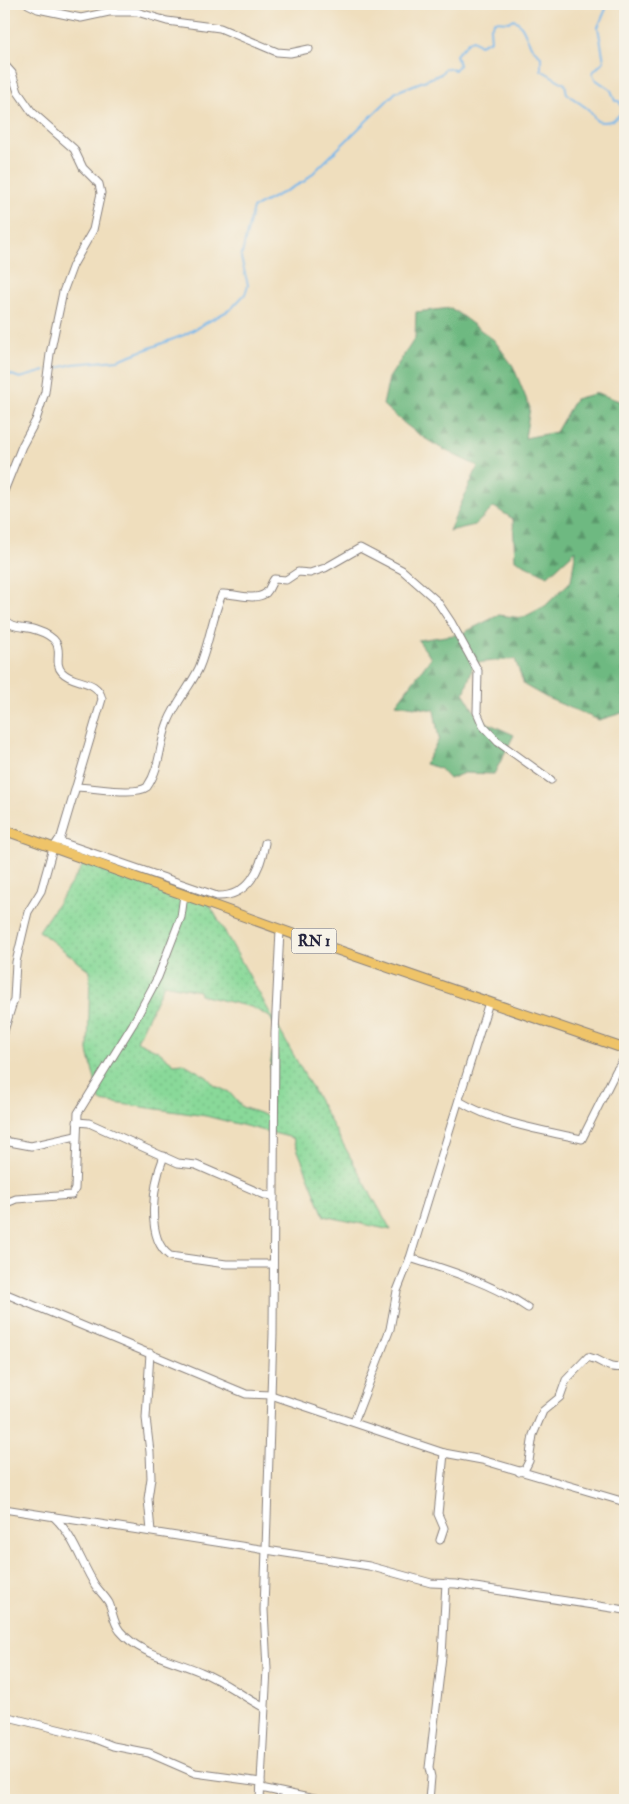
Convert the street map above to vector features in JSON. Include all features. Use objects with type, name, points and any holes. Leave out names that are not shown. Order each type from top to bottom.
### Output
[{"type":"main road","name":"RN 1","points":[[4,830],[55,845],[280,930],[625,1049]]},
{"type":"street","points":[[28,4],[38,9],[82,18],[109,12],[137,12],[167,21],[220,28],[277,52],[290,53],[309,49]]},
{"type":"street","points":[[4,64],[12,73],[18,92],[32,112],[74,149],[83,168],[99,184],[101,193],[93,230],[73,265],[63,292],[50,354],[45,392],[36,420],[21,449],[4,491]]},
{"type":"street","points":[[76,787],[95,787],[131,792],[147,788],[158,765],[168,722],[178,700],[190,686],[199,667],[222,594],[262,595],[268,590],[274,579],[286,580],[298,572],[310,573],[324,568],[360,548],[402,570],[437,601],[452,622],[478,671],[477,712],[483,726],[498,742],[551,780]]},
{"type":"street","points":[[4,618],[9,624],[35,630],[55,641],[60,654],[59,668],[63,673],[92,684],[102,695],[102,704],[41,891],[28,912],[24,924],[16,962],[14,999],[4,1031]]},
{"type":"street","points":[[55,845],[217,896],[227,896],[254,879],[263,860],[266,843]]},
{"type":"street","points":[[4,1204],[16,1199],[72,1195],[75,1190],[78,1113],[129,1031],[158,977],[181,917],[184,895]]},
{"type":"street","points":[[260,1800],[266,1669],[264,1610],[268,1551],[275,1033],[280,930]]},
{"type":"street","points":[[354,1422],[390,1328],[397,1291],[410,1258],[460,1101],[489,1002]]},
{"type":"street","points":[[460,1101],[477,1112],[501,1120],[582,1139],[616,1071],[625,1058]]},
{"type":"street","points":[[77,1122],[90,1123],[178,1163],[196,1166],[266,1195],[274,1196]]},
{"type":"street","points":[[4,1141],[31,1146],[76,1136]]},
{"type":"street","points":[[164,1156],[158,1173],[154,1222],[157,1240],[163,1251],[170,1256],[226,1264],[273,1264]]},
{"type":"street","points":[[410,1258],[472,1279],[514,1299],[528,1308]]},
{"type":"street","points":[[4,1293],[246,1394],[270,1395],[444,1453],[482,1460],[625,1502]]},
{"type":"street","points":[[150,1353],[146,1418],[150,1452],[151,1478],[148,1499],[151,1532]]},
{"type":"street","points":[[519,1472],[525,1469],[529,1461],[533,1435],[544,1411],[560,1397],[566,1380],[577,1367],[588,1357],[597,1359],[607,1367],[625,1367]]},
{"type":"street","points":[[440,1540],[444,1528],[438,1514],[444,1453]]},
{"type":"street","points":[[4,1509],[369,1566],[430,1583],[446,1583],[625,1610]]},
{"type":"street","points":[[54,1516],[70,1533],[72,1543],[91,1578],[110,1604],[111,1614],[120,1630],[134,1644],[170,1661],[202,1672],[264,1708]]},
{"type":"street","points":[[428,1800],[431,1777],[429,1768],[442,1656],[446,1583]]},
{"type":"street","points":[[4,1716],[90,1737],[113,1746],[149,1753],[196,1773],[261,1785],[319,1800]]},
{"type":"green space","points":[[451,308],[494,340],[513,366],[530,408],[525,438],[556,432],[575,399],[597,393],[625,403],[625,712],[599,720],[547,698],[524,685],[515,659],[474,663],[464,694],[479,719],[514,735],[494,774],[464,773],[449,779],[439,768],[425,764],[439,739],[434,710],[396,704],[431,658],[418,640],[461,634],[499,615],[522,618],[545,606],[571,581],[576,550],[548,576],[515,560],[513,519],[494,507],[475,525],[449,531],[478,466],[428,440],[406,425],[383,405],[389,378],[415,338],[416,312]]},
{"type":"green space","points":[[88,858],[206,898],[391,1230],[324,1216],[293,1138],[206,1116],[100,1101],[88,1051],[90,971],[39,931]],"holes":[[[164,984],[199,991],[200,995],[251,1007],[270,1017],[276,1028],[270,1068],[271,1117],[242,1107],[229,1092],[215,1086],[207,1077],[183,1063],[174,1064],[158,1051],[137,1041]]]},
{"type":"waterway","points":[[49,370],[73,364],[118,360],[184,335],[231,309],[245,294],[248,285],[241,258],[253,208],[305,181],[396,92],[441,74],[445,68],[455,70],[459,65],[456,55],[469,41],[473,40],[480,45],[491,40],[490,29],[495,21],[509,22],[514,19],[519,23],[531,46],[541,56],[541,70],[565,84],[567,94],[588,109],[597,121],[605,122],[615,119],[623,110],[619,101],[615,101],[611,90],[595,79],[592,73],[604,61],[598,27],[606,9],[605,4]]},
{"type":"waterway","points":[[4,372],[20,378],[45,371]]}]
